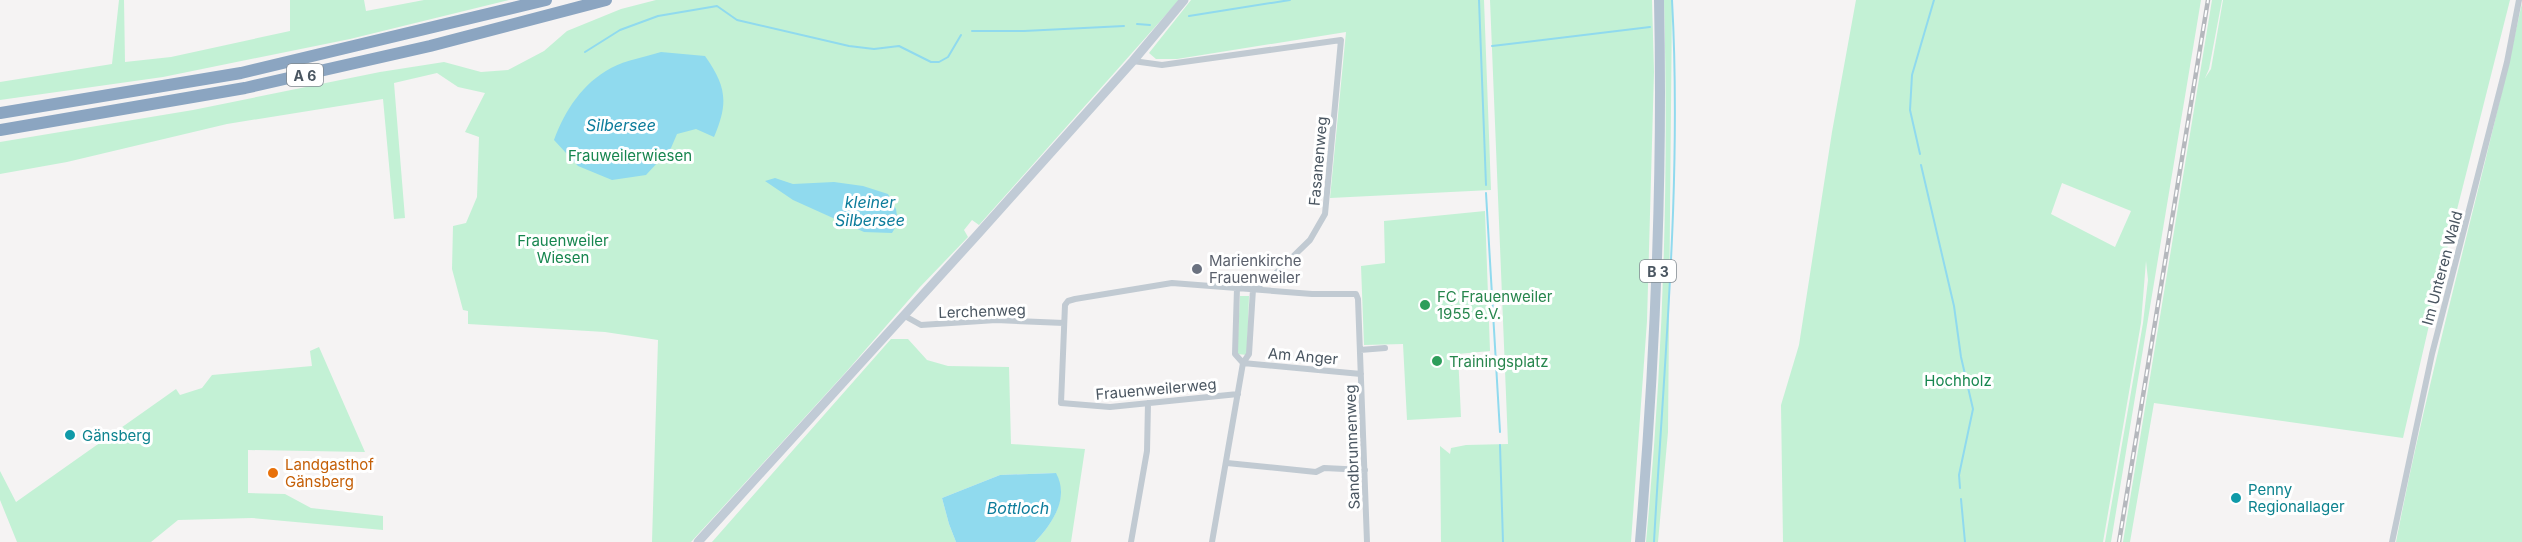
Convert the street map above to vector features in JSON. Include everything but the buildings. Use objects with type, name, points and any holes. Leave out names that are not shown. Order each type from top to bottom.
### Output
[{"type":"highway","name":"A 6","points":[[0,113],[242,73],[546,0]]},
{"type":"highway","name":"A 6","points":[[0,130],[140,108],[285,80],[430,46],[606,0]]},
{"type":"main road","points":[[698,542],[1133,61],[1184,0]]},
{"type":"main road","name":"B 3","points":[[1640,542],[1650,427],[1657,294],[1660,162],[1659,0]]},
{"type":"street","name":"Im Unteren Wald","points":[[2392,542],[2432,354],[2507,62],[2519,0]]},
{"type":"street","name":"Fasanenweg","points":[[1133,61],[1162,65],[1341,40],[1325,214],[1310,240],[1272,277],[1253,289]]},
{"type":"street","name":"Frauenweilerweg","points":[[1237,288],[1172,283],[1068,301],[1065,305],[1060,403],[1095,407],[1238,394]]},
{"type":"street","points":[[1212,542],[1243,363],[1249,354],[1253,289],[1237,288],[1235,354],[1243,363]]},
{"type":"street","name":"Sandbrunnenweg","points":[[1253,289],[1356,294],[1367,542]]},
{"type":"street","name":"Lerchenweg","points":[[903,315],[921,325],[996,320],[1064,323]]},
{"type":"street","points":[[1360,350],[1385,348]]},
{"type":"street","name":"Am Anger","points":[[1243,363],[1361,374]]},
{"type":"street","points":[[1131,542],[1147,451],[1148,403]]},
{"type":"street","points":[[1227,463],[1316,472],[1324,468],[1365,470]]},
{"type":"green space","points":[[119,0],[124,0],[125,62],[171,57],[290,31],[290,0],[364,0],[366,11],[424,0],[509,0],[350,39],[163,77],[0,100],[0,82],[112,64]]},
{"type":"green space","points":[[656,0],[1179,0],[979,225],[972,220],[964,230],[968,237],[920,287],[691,542],[652,542],[658,340],[605,332],[468,324],[468,311],[463,310],[452,269],[453,226],[466,223],[477,197],[479,137],[465,132],[485,93],[458,87],[437,73],[394,83],[405,218],[394,219],[383,99],[227,124],[67,162],[0,174],[0,142],[193,110],[380,72],[444,62],[481,72],[508,70],[544,51],[567,31],[621,9]]},
{"type":"green space","points":[[1191,0],[1484,0],[1491,190],[1330,198],[1346,32],[1177,59],[1156,59],[1149,53]]},
{"type":"green space","points":[[1490,0],[1652,0],[1654,72],[1647,321],[1631,542],[1441,542],[1440,446],[1450,454],[1451,448],[1466,445],[1508,444]]},
{"type":"green space","points":[[1664,0],[1672,0],[1668,432],[1658,542],[1646,542],[1657,407],[1663,271],[1666,136]]},
{"type":"green space","name":"Hochholz","points":[[1856,0],[2201,0],[2111,542],[2105,542],[2143,323],[2148,280],[2146,261],[2141,323],[2103,542],[1783,542],[1781,405],[1799,345],[1832,132]],"holes":[[[2062,183],[2131,211],[2115,247],[2051,214]]]},
{"type":"green space","points":[[2212,0],[2222,0],[2209,69],[2205,78],[2211,69],[2223,0],[2510,0],[2442,269],[2403,438],[2154,403],[2130,542],[2123,542]]},
{"type":"green space","points":[[2522,3],[2522,542],[2396,542],[2425,407]]},
{"type":"green space","name":"FC Frauenweiler 1955 e.V.","points":[[1485,211],[1490,351],[1458,354],[1461,417],[1407,420],[1403,344],[1364,345],[1361,266],[1385,263],[1384,221]]},
{"type":"green space","points":[[1240,296],[1249,296],[1247,355],[1237,354]]},
{"type":"green space","points":[[891,339],[908,339],[927,360],[948,366],[1009,367],[1011,444],[1085,449],[1071,542],[1035,542],[1053,519],[1060,501],[1061,491],[1055,473],[1000,475],[942,498],[956,542],[712,542]]},
{"type":"green space","points":[[319,347],[365,452],[248,450],[248,493],[285,494],[311,508],[383,516],[383,530],[252,518],[178,520],[151,542],[17,542],[0,500],[0,471],[16,502],[176,389],[180,395],[202,388],[212,375],[312,366],[310,351]]},
{"type":"water","name":"Silbersee","points":[[661,52],[705,56],[712,67],[723,95],[722,114],[714,137],[696,129],[677,134],[671,148],[646,175],[612,180],[578,166],[554,140],[576,98],[592,81],[611,68]]},
{"type":"water","name":"kleiner Silbersee","points":[[775,178],[793,184],[834,182],[863,186],[888,194],[896,209],[898,223],[892,233],[864,232],[793,200],[765,181]]},
{"type":"water","name":"Bottloch","points":[[1056,473],[1060,482],[1060,501],[1053,519],[1035,542],[956,542],[942,498],[1000,475]]},
{"type":"waterway","points":[[1189,16],[1290,0]]},
{"type":"waterway","points":[[1479,0],[1486,185]]},
{"type":"waterway","points":[[1654,542],[1673,203],[1675,68],[1672,0]]},
{"type":"waterway","points":[[1920,154],[1910,110],[1912,75],[1934,0]]},
{"type":"waterway","points":[[585,52],[620,30],[658,16],[717,6],[737,20],[849,46],[874,49],[899,46],[931,62],[939,62],[948,57],[961,35]]},
{"type":"waterway","points":[[1137,24],[1150,25]]},
{"type":"waterway","points":[[972,31],[1124,26]]},
{"type":"waterway","points":[[1492,46],[1650,27]]},
{"type":"waterway","points":[[1921,165],[1954,306],[1961,357],[1973,409],[1959,475],[1960,488]]},
{"type":"waterway","points":[[1486,193],[1500,432]]},
{"type":"waterway","points":[[1500,445],[1503,542]]},
{"type":"waterway","points":[[1961,499],[1965,542]]},
{"type":"railway","points":[[2119,542],[2208,0]]},
{"type":"place","name":"Marienkirche Frauenweiler","points":[[1197,269]]},
{"type":"place","name":"FC Frauenweiler 1955 e.V.","points":[[1425,305]]},
{"type":"place","name":"Trainingsplatz","points":[[1437,361]]},
{"type":"place","name":"Gänsberg","points":[[70,435]]},
{"type":"place","name":"Landgasthof Gänsberg","points":[[273,473]]},
{"type":"place","name":"Penny Regionallager","points":[[2236,498]]},
{"type":"park label","name":"Frauweilerwiesen","points":[[630,155]]},
{"type":"park label","name":"Frauenweiler Wiesen","points":[[563,248]]}]
